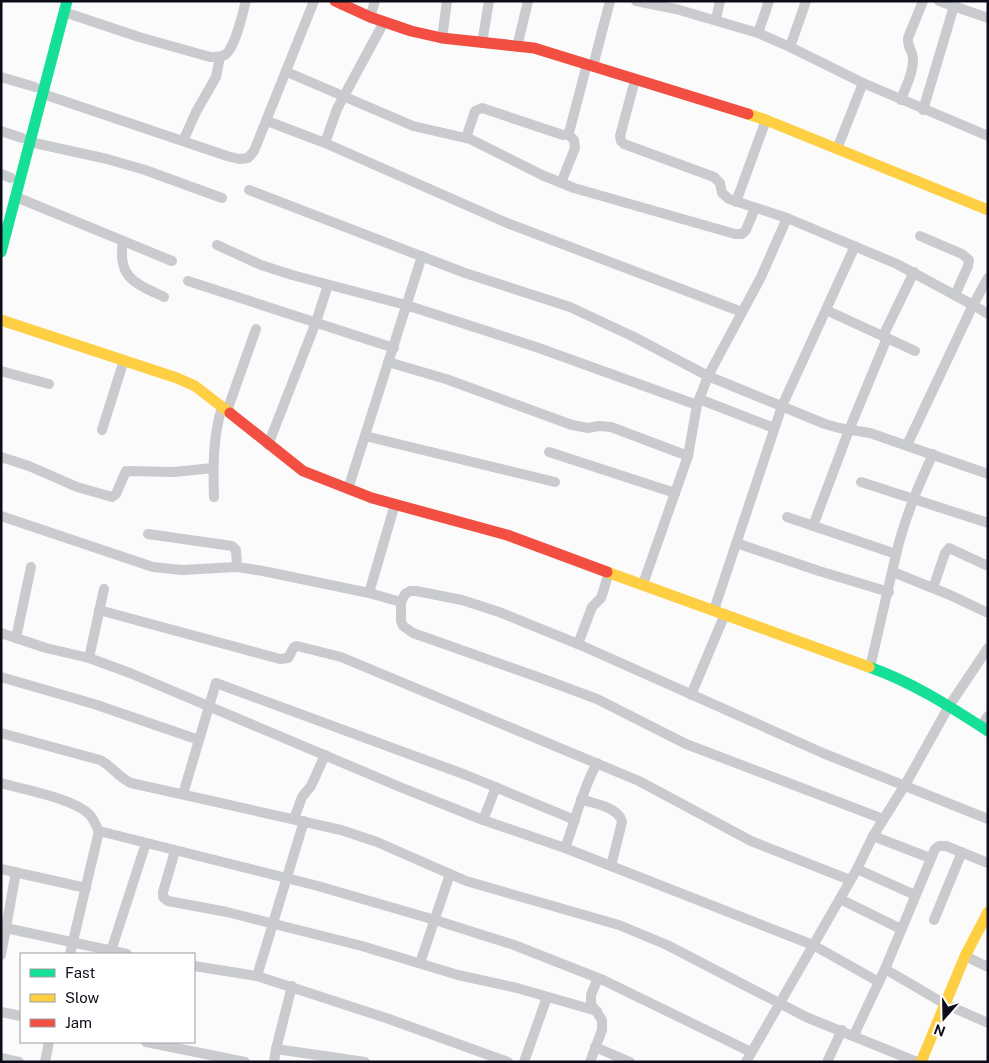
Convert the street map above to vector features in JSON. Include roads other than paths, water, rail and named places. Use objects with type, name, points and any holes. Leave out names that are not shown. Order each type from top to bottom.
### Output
[{"type":"street","points":[[39,91],[56,1]]},
{"type":"street","points":[[1,252],[16,197],[26,140],[65,7],[139,37],[210,58],[220,57],[227,53],[234,41],[246,1]]},
{"type":"street","points":[[1,78],[233,158],[248,158],[254,151],[267,121],[314,1]]},
{"type":"street","points":[[335,1],[370,17],[411,31],[442,38],[534,48],[766,120],[988,210]]},
{"type":"street","points":[[370,17],[375,1]]},
{"type":"street","points":[[442,38],[447,1]]},
{"type":"street","points":[[482,43],[489,1]]},
{"type":"street","points":[[518,47],[528,1]]},
{"type":"street","points":[[568,134],[610,1]]},
{"type":"street","points":[[636,1],[716,19],[758,33],[863,84],[988,136]]},
{"type":"street","points":[[716,19],[720,1]]},
{"type":"street","points":[[758,33],[769,1]]},
{"type":"street","points":[[790,47],[806,1]]},
{"type":"street","points":[[901,100],[913,63],[912,54],[907,44],[908,38],[923,1]]},
{"type":"street","points":[[939,1],[988,18]]},
{"type":"street","points":[[923,110],[954,6]]},
{"type":"street","points":[[325,143],[344,96],[384,22]]},
{"type":"street","points":[[183,141],[196,112],[216,77],[220,57]]},
{"type":"street","points":[[287,72],[413,126],[466,138],[518,164],[561,182],[735,234],[742,234],[746,230],[755,208]]},
{"type":"street","points":[[636,80],[620,136],[621,141],[714,177],[720,182],[724,197],[787,218],[914,272],[988,314]]},
{"type":"street","points":[[837,149],[863,84]]},
{"type":"street","points":[[466,138],[475,111],[478,109],[563,135],[568,134]]},
{"type":"street","points":[[736,202],[766,120]]},
{"type":"street","points":[[267,121],[325,143],[507,223],[742,312]]},
{"type":"street","points":[[1,131],[26,140],[107,159],[144,170],[222,198]]},
{"type":"street","points":[[561,182],[575,148],[574,140],[568,134]]},
{"type":"street","points":[[1,215],[6,176],[26,140]]},
{"type":"street","points":[[249,190],[465,273],[570,307],[634,337],[708,376],[825,424],[870,433],[988,474]]},
{"type":"street","points":[[16,197],[172,261]]},
{"type":"street","points":[[643,584],[688,456],[698,402],[708,376],[761,277],[787,218]]},
{"type":"street","points":[[920,236],[962,254],[969,260],[955,295]]},
{"type":"street","points":[[123,241],[121,255],[127,276],[164,297]]},
{"type":"street","points":[[217,245],[261,265],[406,305],[774,428]]},
{"type":"street","points":[[714,610],[782,406],[855,246]]},
{"type":"street","points":[[348,489],[422,256]]},
{"type":"street","points":[[813,526],[885,337],[914,272]]},
{"type":"street","points":[[907,445],[973,305],[988,278]]},
{"type":"street","points":[[188,281],[394,348]]},
{"type":"street","points":[[268,445],[316,322],[328,285]]},
{"type":"street","points":[[826,310],[915,351]]},
{"type":"street","points":[[1,320],[177,378],[195,386],[303,472],[394,504],[507,535],[870,667],[932,695],[984,728],[988,716]]},
{"type":"street","points":[[214,497],[215,436],[256,329]]},
{"type":"street","points":[[102,430],[124,360]]},
{"type":"street","points":[[388,362],[446,379],[572,425],[588,428],[599,426],[611,428],[688,456]]},
{"type":"street","points":[[1,371],[49,384]]},
{"type":"street","points":[[365,436],[554,482]]},
{"type":"street","points":[[549,452],[675,493]]},
{"type":"street","points":[[870,667],[889,592],[896,554],[913,498],[933,454]]},
{"type":"street","points":[[1,457],[29,466],[77,487],[112,497],[116,494],[126,470],[174,472],[213,468]]},
{"type":"street","points":[[860,482],[988,523]]},
{"type":"street","points":[[369,593],[394,504]]},
{"type":"street","points":[[1,516],[152,567],[182,570],[237,567],[369,593],[401,602]]},
{"type":"street","points":[[787,517],[896,554]]},
{"type":"street","points":[[148,534],[232,546],[236,550],[237,567]]},
{"type":"street","points":[[736,543],[819,572],[889,592]]},
{"type":"street","points":[[933,588],[945,553],[949,548],[988,566]]},
{"type":"street","points":[[16,638],[31,567]]},
{"type":"street","points":[[578,644],[592,606],[601,598],[609,572]]},
{"type":"street","points":[[892,572],[988,613]]},
{"type":"street","points":[[89,658],[104,589]]},
{"type":"street","points":[[883,819],[686,744],[597,699],[413,633],[403,626],[401,621],[401,602],[405,594],[410,591],[429,592],[499,612],[578,644],[825,754],[988,819]]},
{"type":"street","points":[[99,610],[280,659],[288,658],[294,647],[297,646],[341,657],[640,781],[750,841],[850,880]]},
{"type":"street","points":[[691,695],[725,614]]},
{"type":"street","points":[[1,632],[46,648],[89,658],[130,673],[483,820],[565,848],[813,945],[879,982]]},
{"type":"street","points":[[746,1062],[857,869],[873,836],[905,785],[949,706],[988,648]]},
{"type":"street","points":[[1,677],[94,704],[199,740]]},
{"type":"street","points":[[183,794],[216,684],[496,787],[576,820]]},
{"type":"street","points":[[1,733],[100,760],[109,764],[122,779],[131,784],[341,830],[377,842],[450,874],[498,891],[619,925],[667,945],[806,1017],[919,1062],[965,956],[988,912]]},
{"type":"street","points":[[257,976],[287,879],[302,797],[311,786],[325,755]]},
{"type":"street","points":[[565,848],[589,777],[596,763]]},
{"type":"street","points":[[1,783],[69,802],[82,808],[92,816],[99,831],[70,953]]},
{"type":"street","points":[[483,820],[496,787]]},
{"type":"street","points":[[581,799],[616,812],[621,816],[622,822],[611,866]]},
{"type":"street","points":[[99,831],[287,879],[435,920],[514,945],[598,978],[751,1052]]},
{"type":"street","points":[[873,836],[930,858]]},
{"type":"street","points":[[111,951],[146,843]]},
{"type":"street","points":[[854,1035],[885,969],[930,858],[939,846],[946,846],[988,863]]},
{"type":"street","points":[[175,851],[163,892],[163,897],[168,901],[227,912],[597,1011]]},
{"type":"street","points":[[934,920],[962,852]]},
{"type":"street","points":[[1,869],[86,888]]},
{"type":"street","points":[[857,869],[915,895]]},
{"type":"street","points":[[1,955],[16,872]]},
{"type":"street","points":[[420,963],[450,874]]},
{"type":"street","points":[[840,899],[901,929]]},
{"type":"street","points":[[6,928],[122,953]]},
{"type":"street","points":[[965,956],[988,967]]},
{"type":"street","points":[[195,966],[257,976],[292,986],[389,1018],[508,1062]]},
{"type":"street","points":[[885,969],[945,1004],[988,1023]]},
{"type":"street","points":[[590,1062],[602,1030],[602,1020],[591,1004],[591,995],[598,978]]},
{"type":"street","points":[[274,1062],[292,986]]},
{"type":"street","points":[[524,1062],[546,996]]},
{"type":"street","points":[[1,1012],[20,1016]]},
{"type":"street","points":[[827,1062],[842,1030]]},
{"type":"street","points":[[45,1062],[49,1043]]},
{"type":"street","points":[[150,1043],[206,1058],[245,1062]]},
{"type":"street","points":[[595,1047],[630,1062]]},
{"type":"street","points":[[276,1049],[360,1061]]},
{"type":"street","points":[[1,1058],[19,1062]]}]
